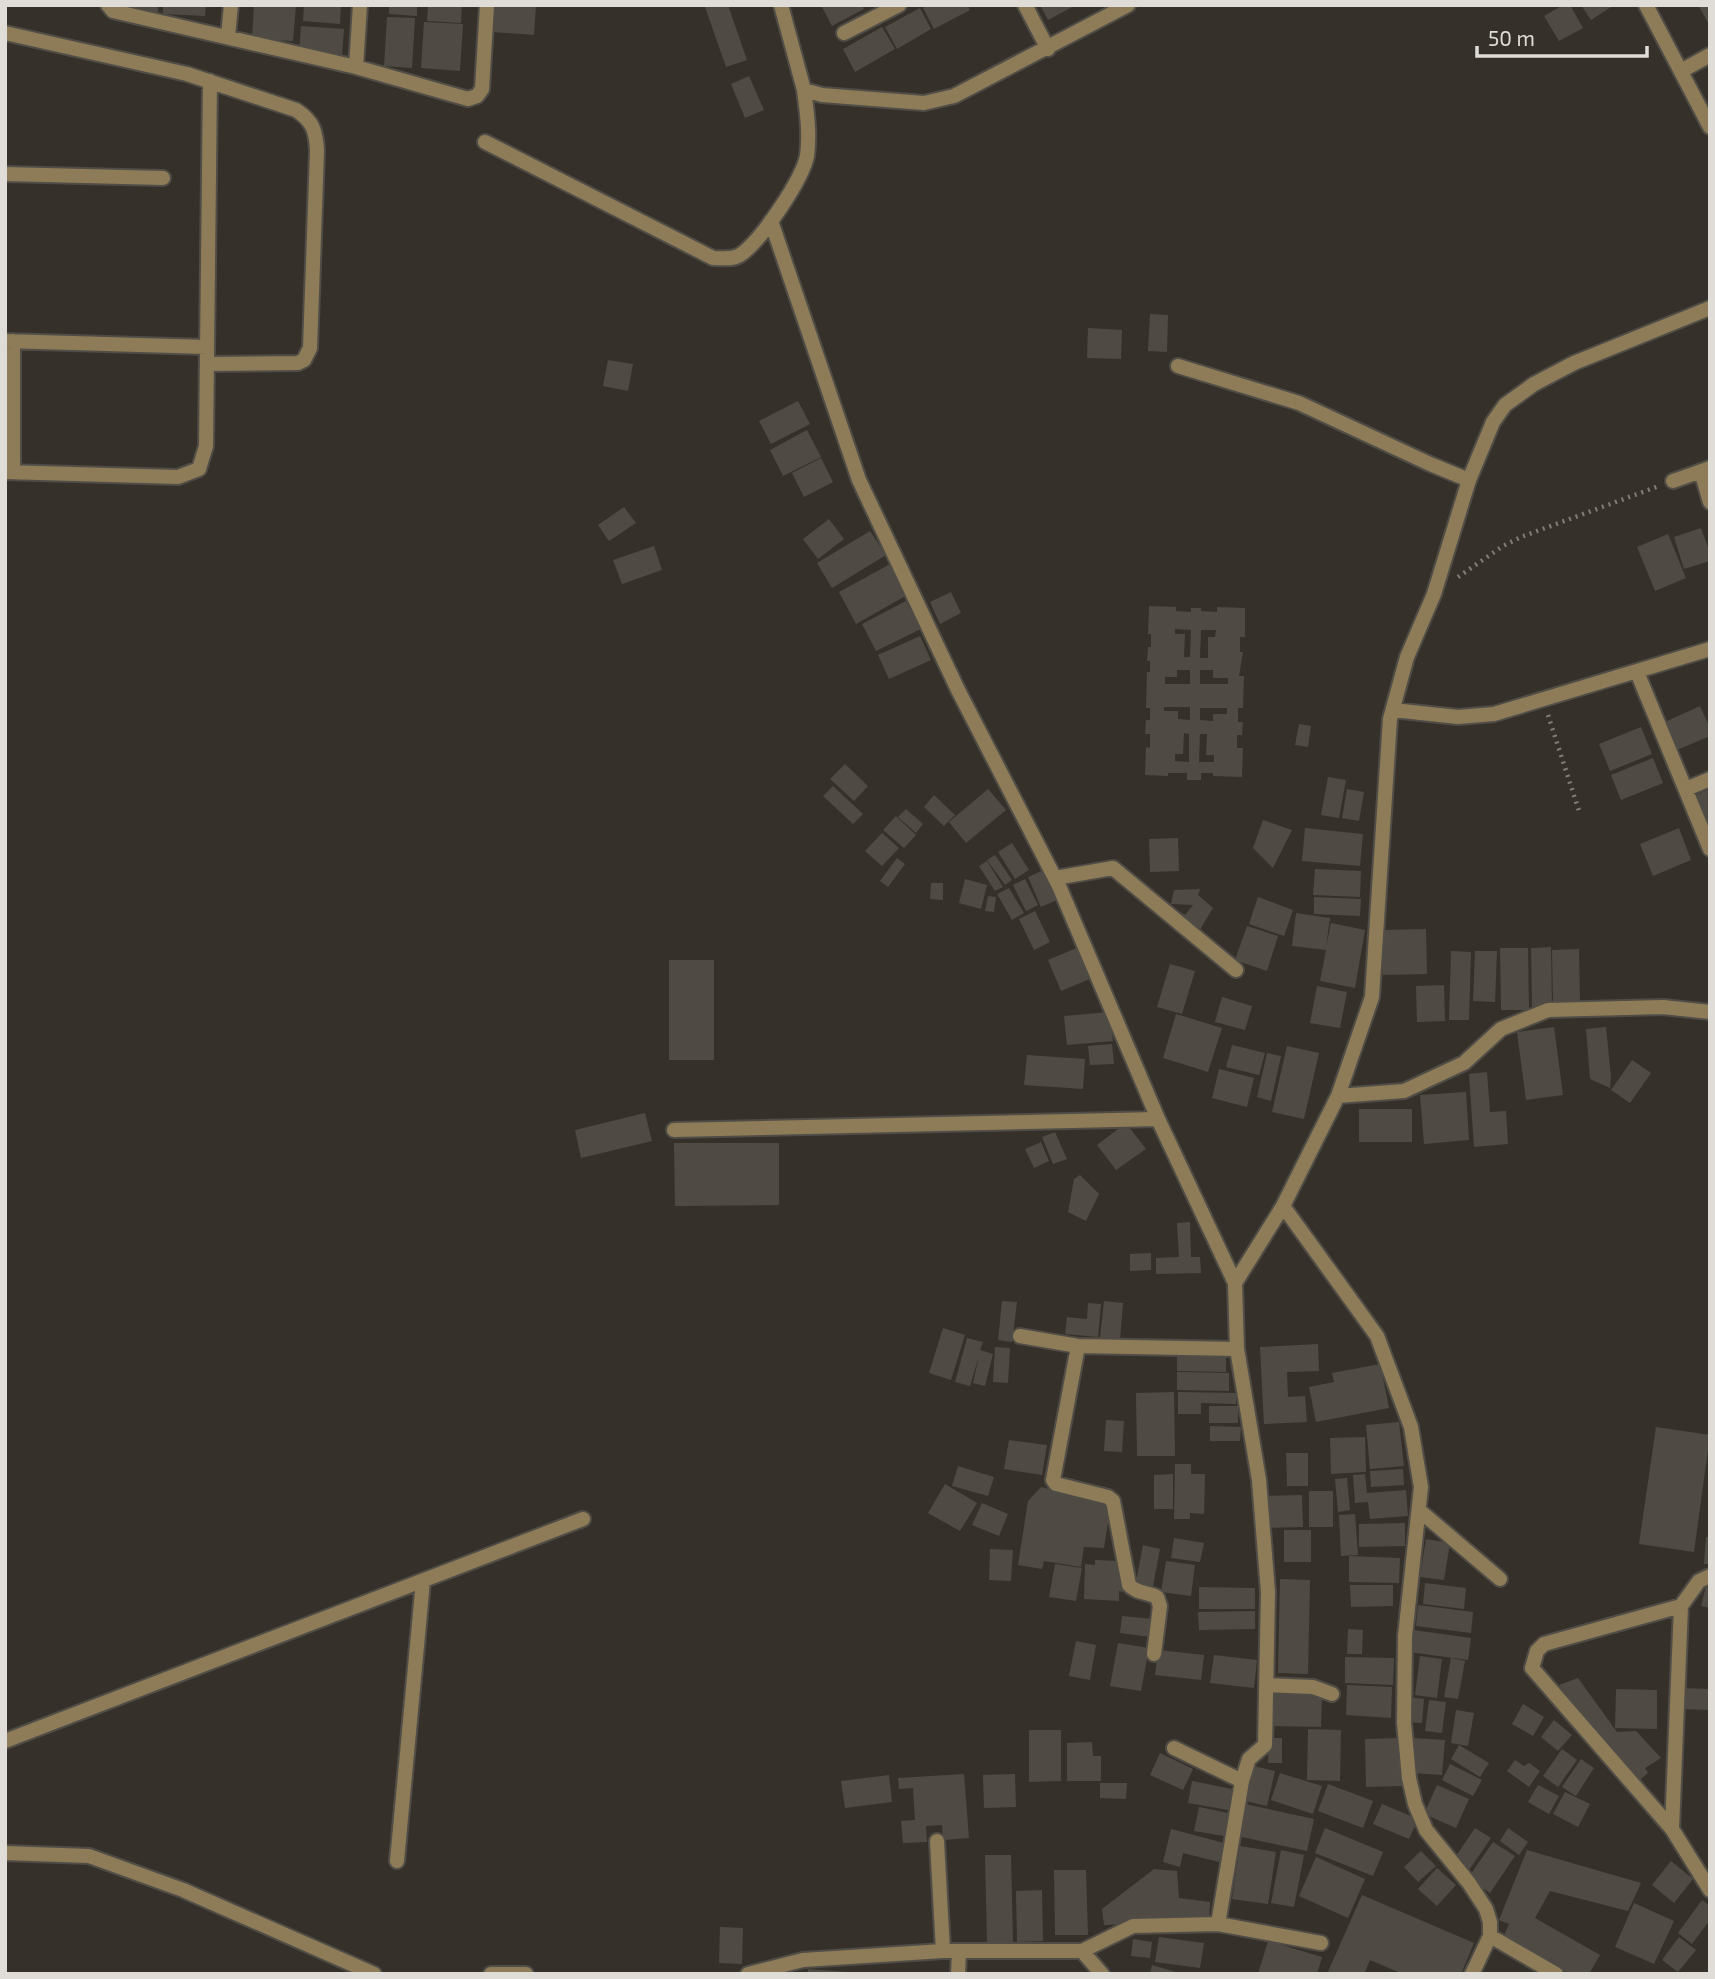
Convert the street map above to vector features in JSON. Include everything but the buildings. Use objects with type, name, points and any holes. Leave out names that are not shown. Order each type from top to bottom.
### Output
[{"type":"street","points":[[108,5],[118,12],[356,67],[468,99],[477,96],[482,89],[487,5]]},
{"type":"street","points":[[228,36],[231,5]]},
{"type":"street","points":[[356,67],[360,5]]},
{"type":"street","points":[[485,142],[713,258],[725,259],[742,254],[771,221],[797,180],[803,169],[807,146],[808,124],[804,90],[781,5]]},
{"type":"street","points":[[1025,5],[1048,49]]},
{"type":"street","points":[[804,90],[822,95],[911,102],[940,101],[1048,49],[1128,5]]},
{"type":"street","points":[[1646,5],[1710,127]]},
{"type":"street","points":[[844,33],[889,7]]},
{"type":"street","points":[[5,33],[187,74],[296,110],[308,118],[314,127],[317,151],[310,348],[307,355],[298,363],[207,364]]},
{"type":"street","points":[[1681,71],[1710,55]]},
{"type":"street","points":[[207,347],[9,341],[9,472],[178,477],[199,469],[205,446],[207,364],[210,81]]},
{"type":"street","points":[[5,174],[163,178]]},
{"type":"street","points":[[771,221],[859,480],[958,690],[1055,878],[1158,1119],[1235,1283],[1237,1349],[1259,1480],[1268,1592],[1265,1745],[1249,1759],[1242,1781],[1218,1924]]},
{"type":"street","points":[[1235,1283],[1283,1206],[1338,1096],[1372,997],[1390,719],[1407,657],[1434,594],[1469,480],[1493,422],[1505,405],[1520,393],[1573,363],[1710,308]]},
{"type":"street","points":[[1178,366],[1299,403],[1469,480]]},
{"type":"street","points":[[1673,481],[1705,470],[1710,502]]},
{"type":"street","points":[[1393,710],[1480,717],[1543,701],[1710,649]]},
{"type":"street","points":[[1637,672],[1710,849]]},
{"type":"street","points":[[1685,789],[1710,779]]},
{"type":"street","points":[[1055,878],[1113,868],[1236,970]]},
{"type":"street","points":[[1338,1096],[1404,1091],[1464,1063],[1501,1029],[1548,1010],[1663,1007],[1710,1012]]},
{"type":"street","points":[[674,1130],[1158,1119]]},
{"type":"street","points":[[1283,1206],[1377,1335],[1411,1427],[1421,1487],[1405,1636],[1404,1723],[1409,1779],[1415,1804],[1426,1830],[1469,1883],[1486,1909],[1490,1936],[1472,1974]]},
{"type":"street","points":[[1020,1336],[1078,1346],[1237,1349]]},
{"type":"street","points":[[1078,1346],[1053,1480],[1056,1484],[1108,1497],[1113,1501],[1129,1585],[1134,1590],[1157,1597],[1160,1606],[1154,1654]]},
{"type":"street","points":[[1420,1511],[1500,1579]]},
{"type":"street","points":[[5,1741],[583,1519]]},
{"type":"street","points":[[1672,1829],[1681,1606],[1699,1581],[1710,1576]]},
{"type":"street","points":[[397,1861],[423,1581]]},
{"type":"street","points":[[1681,1606],[1544,1644],[1537,1651],[1532,1668],[1672,1829],[1710,1890]]},
{"type":"street","points":[[1266,1685],[1313,1687],[1332,1695]]},
{"type":"street","points":[[1174,1748],[1242,1781]]},
{"type":"street","points":[[937,1841],[951,1951],[958,1974]]},
{"type":"street","points":[[5,1853],[89,1857],[183,1889],[374,1974]]},
{"type":"street","points":[[748,1974],[951,1951],[1082,1951],[1133,1926],[1218,1924],[1321,1943]]},
{"type":"street","points":[[1490,1936],[1556,1974]]},
{"type":"street","points":[[1082,1951],[1102,1974]]},
{"type":"street","points":[[491,1974],[526,1974]]},
{"type":"path","points":[[1434,594],[1503,546],[1521,537],[1673,481]]},
{"type":"path","points":[[1543,701],[1579,811]]}]
